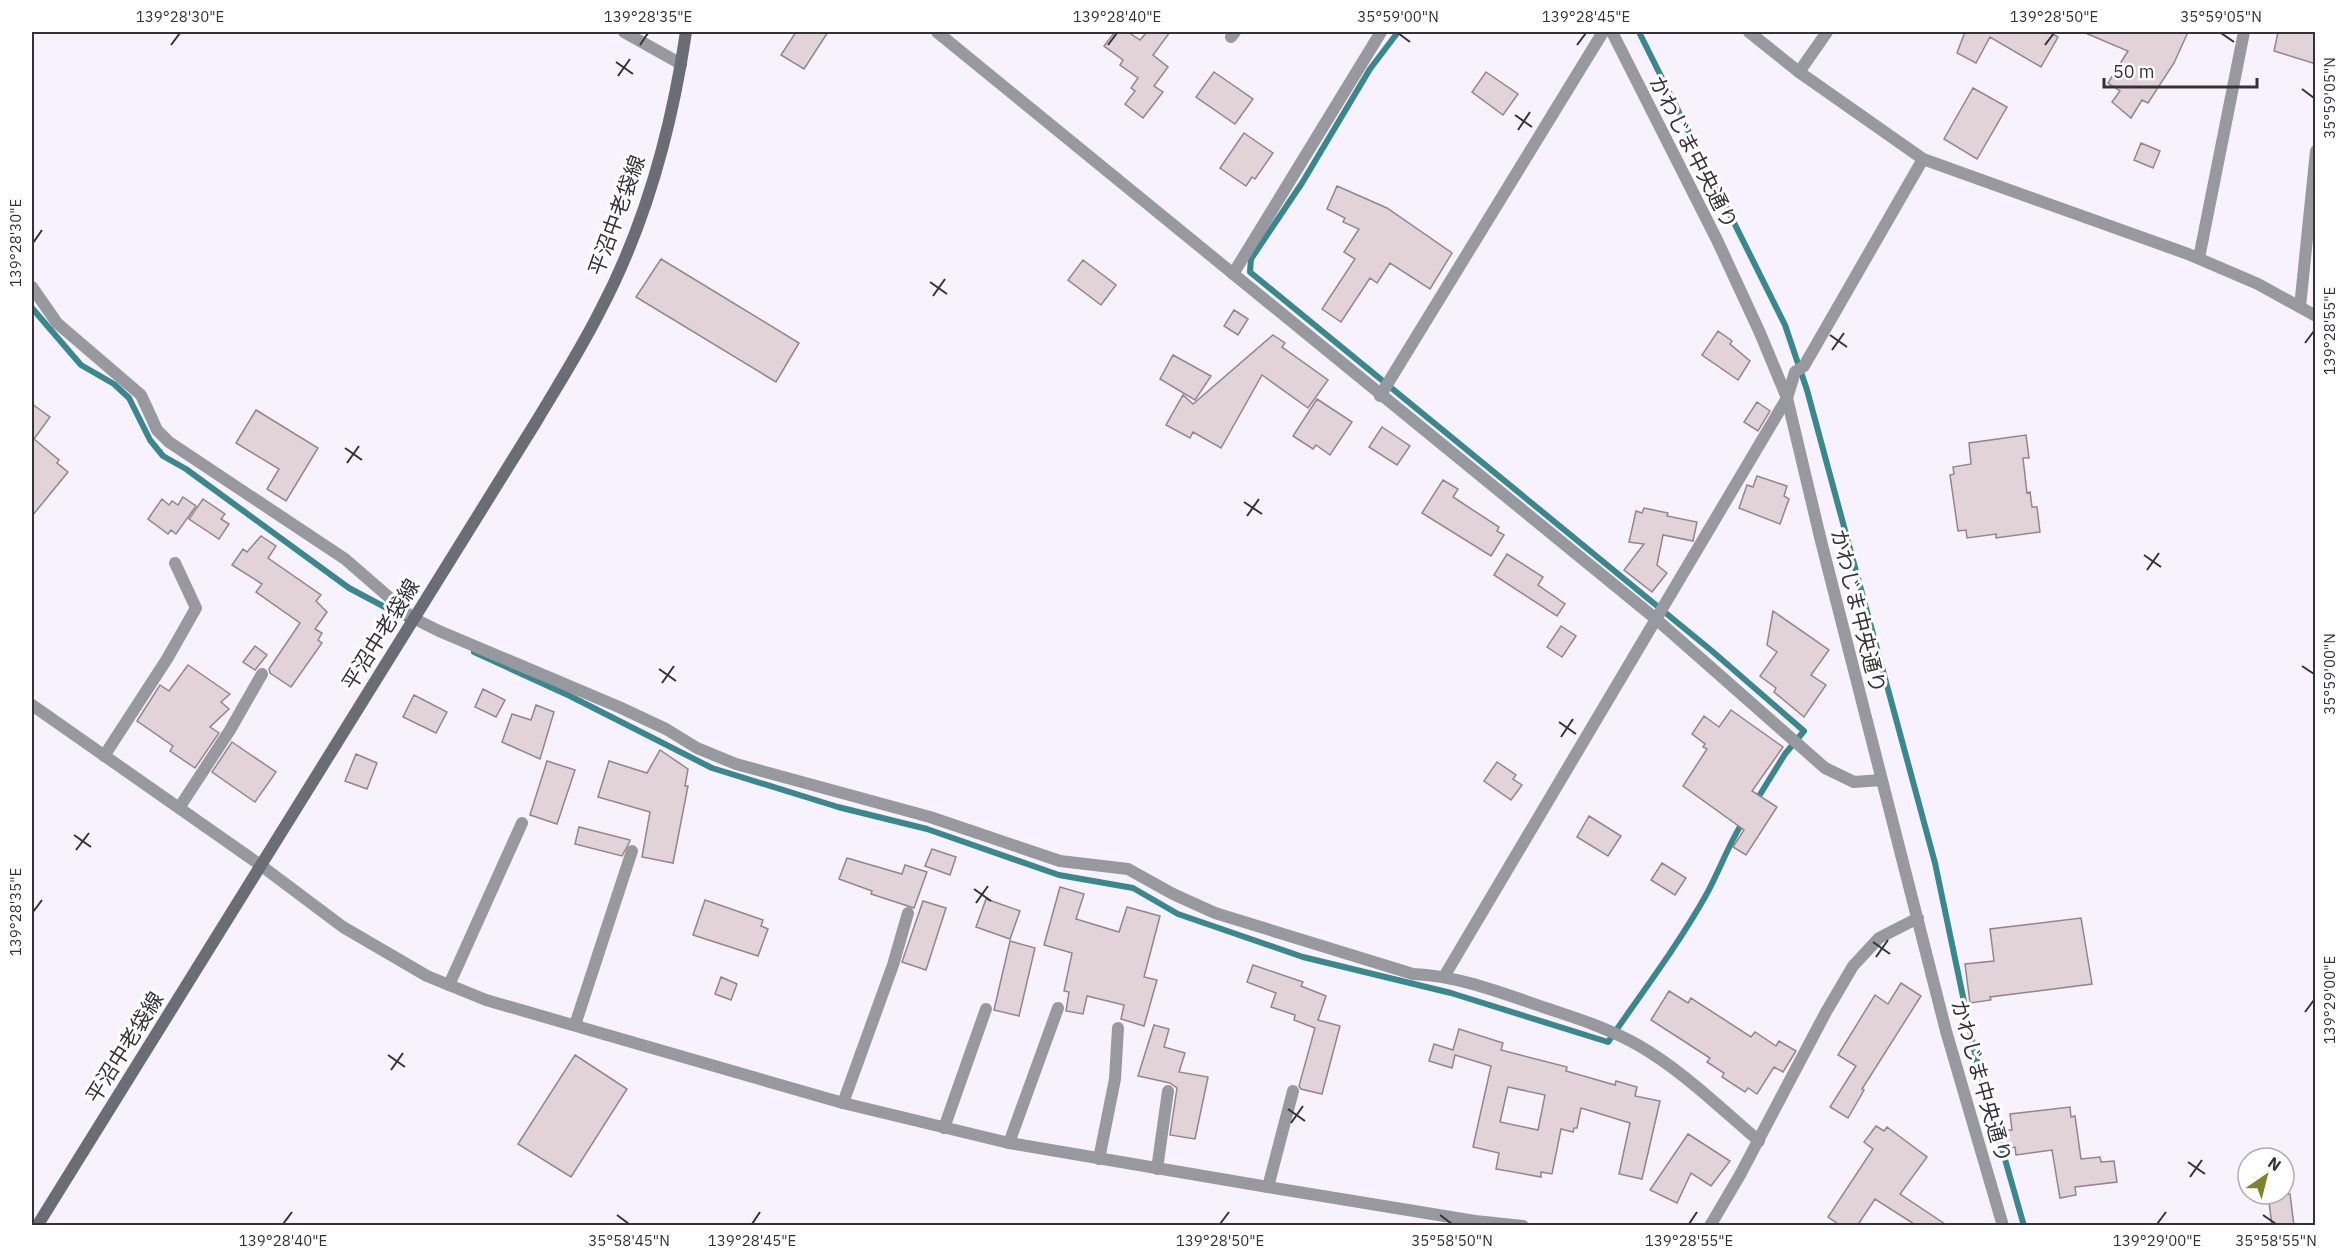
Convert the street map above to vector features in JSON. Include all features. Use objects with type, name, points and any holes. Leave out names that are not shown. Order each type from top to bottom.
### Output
[{"type":"main road","name":"平沼中老袋線","points":[[37,1226],[259,864],[536,422],[601,309],[644,204],[681,64],[686,32]]},
{"type":"street","points":[[624,32],[681,64]]},
{"type":"street","points":[[937,32],[1380,396],[1656,619],[1825,768],[1854,782],[1881,780]]},
{"type":"street","points":[[1233,274],[1381,32]]},
{"type":"street","points":[[1380,396],[1603,32]]},
{"type":"street","name":"かわじま中央通り","points":[[1612,32],[1717,240],[1761,333],[1787,398],[1881,780],[1946,1031],[2003,1226]]},
{"type":"street","points":[[1749,32],[1799,72],[1923,159],[2199,258],[2258,284],[2316,316]]},
{"type":"street","points":[[1799,72],[1827,32]]},
{"type":"street","points":[[2199,258],[2244,32]]},
{"type":"street","points":[[2300,307],[2316,151]]},
{"type":"street","points":[[1444,975],[1787,398],[1799,369],[1923,159]]},
{"type":"street","points":[[32,287],[57,322],[141,395],[157,430],[170,442],[345,559],[413,618],[619,707],[666,729],[697,748],[754,770],[930,817],[1060,861],[1128,869],[1173,894],[1215,913],[1413,974],[1444,975],[1602,1027],[1638,1045],[1692,1082],[1759,1141]]},
{"type":"street","points":[[104,756],[167,659],[196,608],[175,563]]},
{"type":"street","points":[[179,808],[230,730],[262,674]]},
{"type":"street","points":[[32,705],[259,864],[343,927],[427,976],[486,1000],[843,1103],[1009,1143],[1474,1223],[1523,1226]]},
{"type":"street","points":[[449,985],[522,823]]},
{"type":"street","points":[[575,1025],[632,851]]},
{"type":"street","points":[[843,1103],[893,965],[908,913]]},
{"type":"street","points":[[1710,1226],[1759,1141],[1826,1012],[1853,966],[1879,938],[1902,924],[1918,918]]},
{"type":"street","points":[[1009,1143],[1058,1008]]},
{"type":"street","points":[[944,1128],[986,1009]]},
{"type":"street","points":[[1099,1159],[1115,1079],[1118,1028]]},
{"type":"street","points":[[1156,1168],[1168,1091]]},
{"type":"street","points":[[1268,1187],[1293,1091]]},
{"type":"building","points":[[796,32],[828,32],[804,69],[781,55]]},
{"type":"building","points":[[1115,32],[1128,32],[1140,40],[1147,32],[1170,32],[1153,55],[1168,67],[1154,86],[1163,92],[1143,118],[1125,104],[1135,91],[1131,88],[1138,78],[1120,65],[1123,60],[1104,46]]},
{"type":"building","points":[[1965,32],[2049,32],[2058,37],[2041,67],[1990,37],[1976,63],[1957,53]]},
{"type":"building","points":[[2083,32],[2188,32],[2174,63],[2148,103],[2142,100],[2131,118],[2112,102],[2120,91],[2108,83],[2128,51]]},
{"type":"building","points":[[2278,32],[2316,32],[2316,64],[2274,51]]},
{"type":"building","points":[[1214,72],[1253,99],[1235,124],[1196,97]]},
{"type":"building","points":[[1486,72],[1518,94],[1503,115],[1472,92]]},
{"type":"building","points":[[1973,88],[2007,107],[1977,159],[1944,139]]},
{"type":"building","points":[[1244,133],[1273,153],[1255,179],[1252,177],[1246,186],[1220,168]]},
{"type":"building","points":[[2141,143],[2160,151],[2153,168],[2134,160]]},
{"type":"building","points":[[1337,186],[1387,208],[1452,253],[1430,289],[1390,263],[1377,283],[1370,278],[1341,322],[1322,309],[1355,259],[1344,252],[1359,229],[1343,222],[1345,218],[1327,209]]},
{"type":"building","points":[[661,259],[799,343],[776,382],[636,297]]},
{"type":"building","points":[[1083,260],[1116,285],[1101,305],[1068,280]]},
{"type":"building","points":[[1234,310],[1248,319],[1238,335],[1224,326]]},
{"type":"building","points":[[1718,331],[1732,341],[1730,344],[1750,361],[1738,380],[1702,355]]},
{"type":"building","points":[[1273,335],[1285,343],[1282,347],[1328,380],[1308,408],[1262,375],[1221,448],[1193,432],[1190,438],[1166,425],[1183,395],[1193,404]]},
{"type":"building","points":[[1173,355],[1211,376],[1195,400],[1160,379]]},
{"type":"building","points":[[1317,399],[1352,422],[1330,455],[1316,445],[1313,449],[1293,436]]},
{"type":"building","points":[[1757,402],[1770,411],[1758,431],[1744,422]]},
{"type":"building","points":[[32,404],[50,417],[34,439],[59,460],[57,463],[68,472],[32,516]]},
{"type":"building","points":[[256,410],[318,448],[286,501],[267,489],[279,469],[236,443]]},
{"type":"building","points":[[1382,427],[1410,446],[1397,465],[1369,447]]},
{"type":"building","points":[[2026,435],[2029,458],[2023,458],[2027,493],[2030,492],[2032,507],[2037,507],[2040,532],[1996,538],[1996,534],[1967,538],[1966,530],[1958,531],[1950,475],[1954,474],[1953,467],[1971,464],[1969,443]]},
{"type":"building","points":[[1757,476],[1787,486],[1784,496],[1789,499],[1780,524],[1739,508],[1747,485],[1753,487]]},
{"type":"building","points":[[1443,480],[1458,489],[1453,497],[1499,527],[1497,531],[1504,535],[1491,556],[1422,513]]},
{"type":"building","points":[[183,497],[196,506],[176,534],[171,530],[168,534],[148,519],[162,499],[169,505],[172,501],[178,505]]},
{"type":"building","points":[[203,499],[225,514],[221,519],[229,524],[219,539],[189,519]]},
{"type":"building","points":[[1644,508],[1668,513],[1667,516],[1697,522],[1693,541],[1663,535],[1657,565],[1667,573],[1652,592],[1624,570],[1644,544],[1629,542],[1636,511],[1642,513]]},
{"type":"building","points":[[261,536],[276,546],[268,558],[321,595],[316,601],[327,612],[315,629],[322,633],[318,640],[322,643],[291,687],[270,673],[269,669],[300,623],[256,592],[262,584],[232,565],[243,549],[247,552]]},
{"type":"building","points":[[1507,554],[1543,577],[1538,585],[1565,604],[1557,616],[1494,575]]},
{"type":"building","points":[[1773,611],[1829,650],[1811,675],[1826,685],[1804,717],[1774,692],[1776,688],[1760,676],[1777,652],[1767,645]]},
{"type":"building","points":[[1561,626],[1576,636],[1562,657],[1547,647]]},
{"type":"building","points":[[255,646],[267,655],[255,670],[243,662]]},
{"type":"building","points":[[188,665],[230,694],[221,702],[229,709],[210,727],[219,733],[195,768],[170,751],[173,746],[137,721],[160,685],[169,691]]},
{"type":"building","points":[[483,689],[505,700],[496,717],[475,707]]},
{"type":"building","points":[[414,695],[447,712],[436,733],[403,717]]},
{"type":"building","points":[[536,705],[554,712],[540,759],[502,742],[512,714],[531,720]]},
{"type":"building","points":[[1731,710],[1783,747],[1752,791],[1777,807],[1746,855],[1733,847],[1744,830],[1683,786],[1707,749],[1703,747],[1705,744],[1692,734],[1704,716],[1719,727]]},
{"type":"building","points":[[232,742],[276,772],[255,802],[212,772]]},
{"type":"building","points":[[660,750],[688,769],[685,786],[688,786],[673,863],[642,857],[650,812],[598,797],[609,761],[647,773]]},
{"type":"building","points":[[356,754],[377,763],[367,789],[345,781]]},
{"type":"building","points":[[547,761],[575,770],[557,824],[530,815]]},
{"type":"building","points":[[1497,762],[1516,775],[1513,779],[1522,785],[1511,800],[1484,781]]},
{"type":"building","points":[[1589,816],[1621,836],[1608,856],[1577,837]]},
{"type":"building","points":[[579,827],[630,840],[622,856],[575,844]]},
{"type":"building","points":[[932,849],[956,857],[950,875],[925,866]]},
{"type":"building","points":[[847,858],[902,874],[905,865],[927,872],[914,908],[871,894],[872,891],[839,879]]},
{"type":"building","points":[[1662,863],[1686,878],[1675,895],[1651,880]]},
{"type":"building","points":[[1060,887],[1084,894],[1076,919],[1119,932],[1127,907],[1160,916],[1144,977],[1157,980],[1144,1026],[1121,1019],[1124,1005],[1087,996],[1083,1014],[1066,1011],[1069,992],[1064,991],[1072,953],[1044,945]]},
{"type":"building","points":[[986,899],[1020,911],[1010,939],[976,927]]},
{"type":"building","points":[[705,900],[763,920],[761,926],[768,929],[758,956],[693,935]]},
{"type":"building","points":[[923,901],[946,908],[926,970],[902,962]]},
{"type":"building","points":[[2081,918],[2092,984],[1990,997],[1991,1000],[1970,1003],[1965,964],[1994,961],[1990,929]]},
{"type":"building","points":[[1010,941],[1035,948],[1019,1016],[994,1010]]},
{"type":"building","points":[[1253,965],[1303,982],[1301,986],[1326,996],[1318,1020],[1340,1026],[1322,1094],[1301,1089],[1299,1086],[1315,1028],[1294,1020],[1295,1015],[1271,1007],[1276,993],[1247,982]]},
{"type":"building","points":[[721,977],[737,984],[731,1000],[715,994]]},
{"type":"building","points":[[1901,983],[1921,996],[1862,1089],[1864,1090],[1848,1118],[1830,1107],[1856,1066],[1838,1055],[1875,995],[1888,1004]]},
{"type":"building","points":[[1669,991],[1688,1003],[1691,998],[1751,1037],[1755,1032],[1776,1046],[1779,1041],[1796,1051],[1783,1072],[1774,1067],[1757,1094],[1748,1088],[1745,1092],[1722,1077],[1724,1073],[1707,1062],[1710,1058],[1651,1020]]},
{"type":"building","points":[[1154,1025],[1169,1029],[1164,1047],[1185,1053],[1179,1072],[1208,1077],[1195,1139],[1170,1135],[1177,1088],[1170,1083],[1138,1076]]},
{"type":"building","points":[[1459,1029],[1503,1043],[1501,1050],[1567,1067],[1566,1071],[1615,1085],[1616,1081],[1637,1087],[1635,1096],[1660,1101],[1642,1179],[1619,1174],[1630,1123],[1581,1108],[1577,1128],[1574,1128],[1573,1132],[1561,1129],[1552,1174],[1541,1172],[1541,1177],[1496,1169],[1499,1153],[1473,1147],[1491,1066],[1455,1055],[1452,1068],[1429,1061],[1434,1044],[1453,1050]],"holes":[[[1508,1087],[1545,1095],[1538,1130],[1500,1122]]]},
{"type":"building","points":[[575,1055],[627,1089],[571,1177],[518,1144]]},
{"type":"building","points":[[2070,1107],[2071,1117],[2075,1116],[2081,1159],[2100,1157],[2101,1162],[2114,1161],[2117,1182],[2075,1187],[2076,1195],[2060,1198],[2052,1150],[2016,1155],[2015,1147],[2009,1148],[2006,1130],[2012,1130],[2010,1114]]},
{"type":"building","points":[[1876,1126],[1884,1131],[1887,1127],[1927,1157],[1900,1194],[1948,1226],[1917,1226],[1875,1199],[1857,1226],[1841,1226],[1828,1217],[1873,1149],[1864,1142]]},
{"type":"building","points":[[1688,1134],[1730,1161],[1711,1186],[1691,1173],[1677,1203],[1650,1190]]},
{"type":"building","points":[[2270,1206],[2292,1206],[2294,1226],[2272,1226]]},
{"type":"waterway","points":[[1398,32],[1370,69],[1302,183],[1251,259],[1250,272],[1712,651],[1804,731],[1785,754],[1756,801]]},
{"type":"waterway","points":[[1639,32],[1785,325],[1807,390],[1935,863],[1975,1054],[2024,1226]]},
{"type":"waterway","points":[[32,308],[81,365],[114,384],[129,398],[150,440],[163,456],[186,469],[349,588],[411,621]]},
{"type":"waterway","points":[[474,652],[570,696],[712,768],[838,807],[927,829],[1059,875],[1133,888],[1178,914],[1303,957],[1451,993],[1608,1042],[1694,916],[1744,820]]}]
